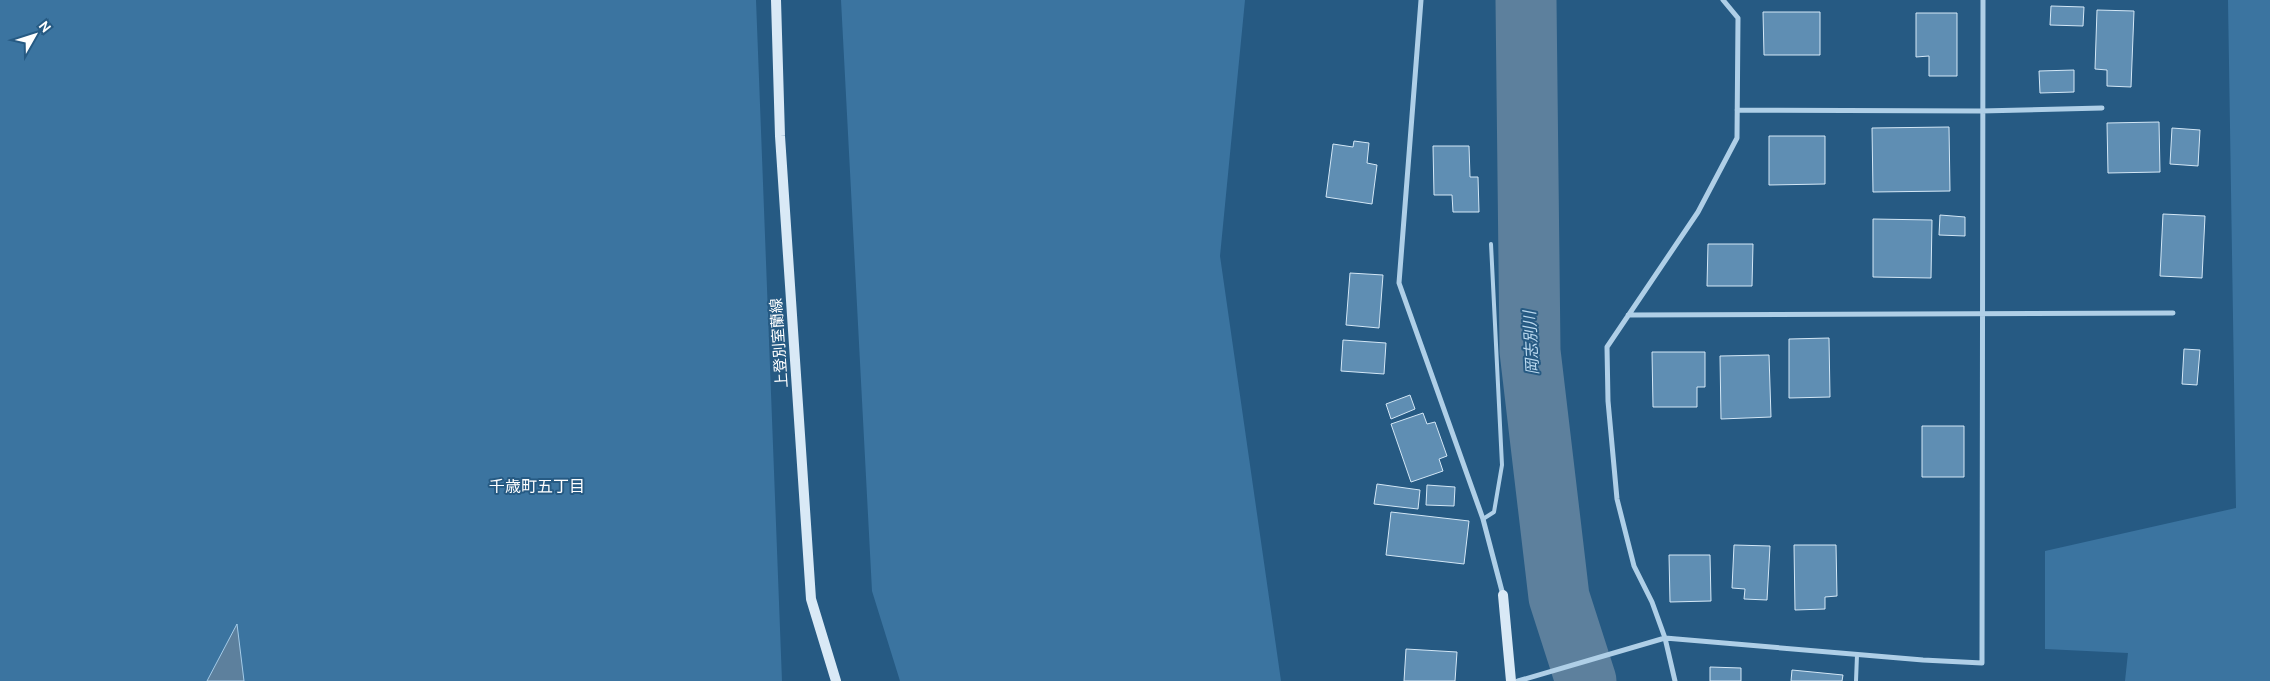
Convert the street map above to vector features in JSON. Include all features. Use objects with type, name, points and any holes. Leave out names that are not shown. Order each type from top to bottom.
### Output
[{"type":"main road","name":"上登別室蘭線","points":[[776,0],[780,136],[811,600],[836,681]]},
{"type":"main road","points":[[1503,595],[1511,681]]},
{"type":"street","points":[[1421,0],[1399,283],[1483,519],[1503,595]]},
{"type":"street","points":[[1675,681],[1665,638],[1652,602],[1634,566],[1617,500],[1608,400],[1607,347],[1698,212],[1737,138],[1738,18],[1723,0]]},
{"type":"street","points":[[1518,681],[1665,638],[1858,655],[1982,662],[1983,0]]},
{"type":"street","points":[[1737,110],[1982,111],[2102,108]]},
{"type":"street","points":[[1628,316],[2173,313]]},
{"type":"lane","points":[[1483,519],[1494,512],[1502,465],[1491,244]]},
{"type":"lane","points":[[1856,681],[1858,655]]},
{"type":"shaded area","points":[[0,0],[756,0],[782,681],[0,681]]},
{"type":"shaded area","points":[[841,0],[1245,0],[1220,256],[1281,681],[900,681],[872,591]]},
{"type":"shaded area","points":[[2228,0],[2270,0],[2270,681],[2125,681],[2128,653],[2045,649],[2045,551],[2236,508]]},
{"type":"shaded area","points":[[237,624],[244,681],[207,681]]},
{"type":"building","points":[[2051,6],[2084,7],[2083,26],[2050,25]]},
{"type":"building","points":[[2097,10],[2134,11],[2131,87],[2107,86],[2107,70],[2095,69]]},
{"type":"building","points":[[1763,12],[1820,12],[1820,55],[1764,55]]},
{"type":"building","points":[[1916,13],[1957,13],[1957,76],[1929,76],[1929,56],[1916,57]]},
{"type":"building","points":[[2074,70],[2074,92],[2040,93],[2039,71]]},
{"type":"building","points":[[2159,122],[2160,172],[2108,173],[2107,123]]},
{"type":"building","points":[[1949,127],[1950,191],[1873,192],[1872,128]]},
{"type":"building","points":[[2172,128],[2200,130],[2198,166],[2170,164]]},
{"type":"building","points":[[1769,136],[1825,136],[1825,184],[1769,185]]},
{"type":"building","points":[[1354,141],[1369,143],[1367,163],[1377,165],[1372,204],[1326,197],[1333,144],[1353,147]]},
{"type":"building","points":[[1433,146],[1469,146],[1470,177],[1478,177],[1479,212],[1453,212],[1452,195],[1434,195]]},
{"type":"building","points":[[2163,214],[2205,216],[2202,278],[2160,276]]},
{"type":"building","points":[[1940,215],[1965,217],[1965,236],[1939,235]]},
{"type":"building","points":[[1873,219],[1932,220],[1931,278],[1873,277]]},
{"type":"building","points":[[1708,244],[1753,244],[1752,286],[1707,286]]},
{"type":"building","points":[[1350,273],[1383,275],[1379,328],[1346,325]]},
{"type":"building","points":[[1829,338],[1830,397],[1789,398],[1789,339]]},
{"type":"building","points":[[1343,340],[1386,343],[1384,374],[1341,371]]},
{"type":"building","points":[[2184,349],[2200,350],[2197,385],[2182,384]]},
{"type":"building","points":[[1652,352],[1705,352],[1705,387],[1697,387],[1697,407],[1653,407]]},
{"type":"building","points":[[1769,355],[1771,417],[1721,419],[1720,356]]},
{"type":"building","points":[[1410,395],[1415,409],[1391,419],[1386,404]]},
{"type":"building","points":[[1423,413],[1427,424],[1435,422],[1447,456],[1439,459],[1443,471],[1411,482],[1391,424]]},
{"type":"building","points":[[1922,426],[1964,426],[1964,477],[1922,477]]},
{"type":"building","points":[[1377,484],[1420,490],[1418,509],[1374,504]]},
{"type":"building","points":[[1427,485],[1455,487],[1454,506],[1426,505]]},
{"type":"building","points":[[1391,512],[1469,521],[1464,564],[1386,555]]},
{"type":"building","points":[[1734,545],[1770,546],[1767,600],[1744,599],[1745,589],[1732,588]]},
{"type":"building","points":[[1794,545],[1836,545],[1837,596],[1825,597],[1825,609],[1795,610]]},
{"type":"building","points":[[1669,555],[1710,555],[1711,601],[1670,602]]},
{"type":"building","points":[[1406,649],[1457,652],[1455,681],[1404,681]]},
{"type":"building","points":[[1710,667],[1741,668],[1741,681],[1710,681]]},
{"type":"building","points":[[1792,670],[1843,675],[1842,681],[1791,681]]},
{"type":"waterway","name":"岡志別川","points":[[1526,0],[1530,351],[1559,597],[1586,681]]},
{"type":"district","name":"千歳町五丁目","points":[[537,486]]}]
